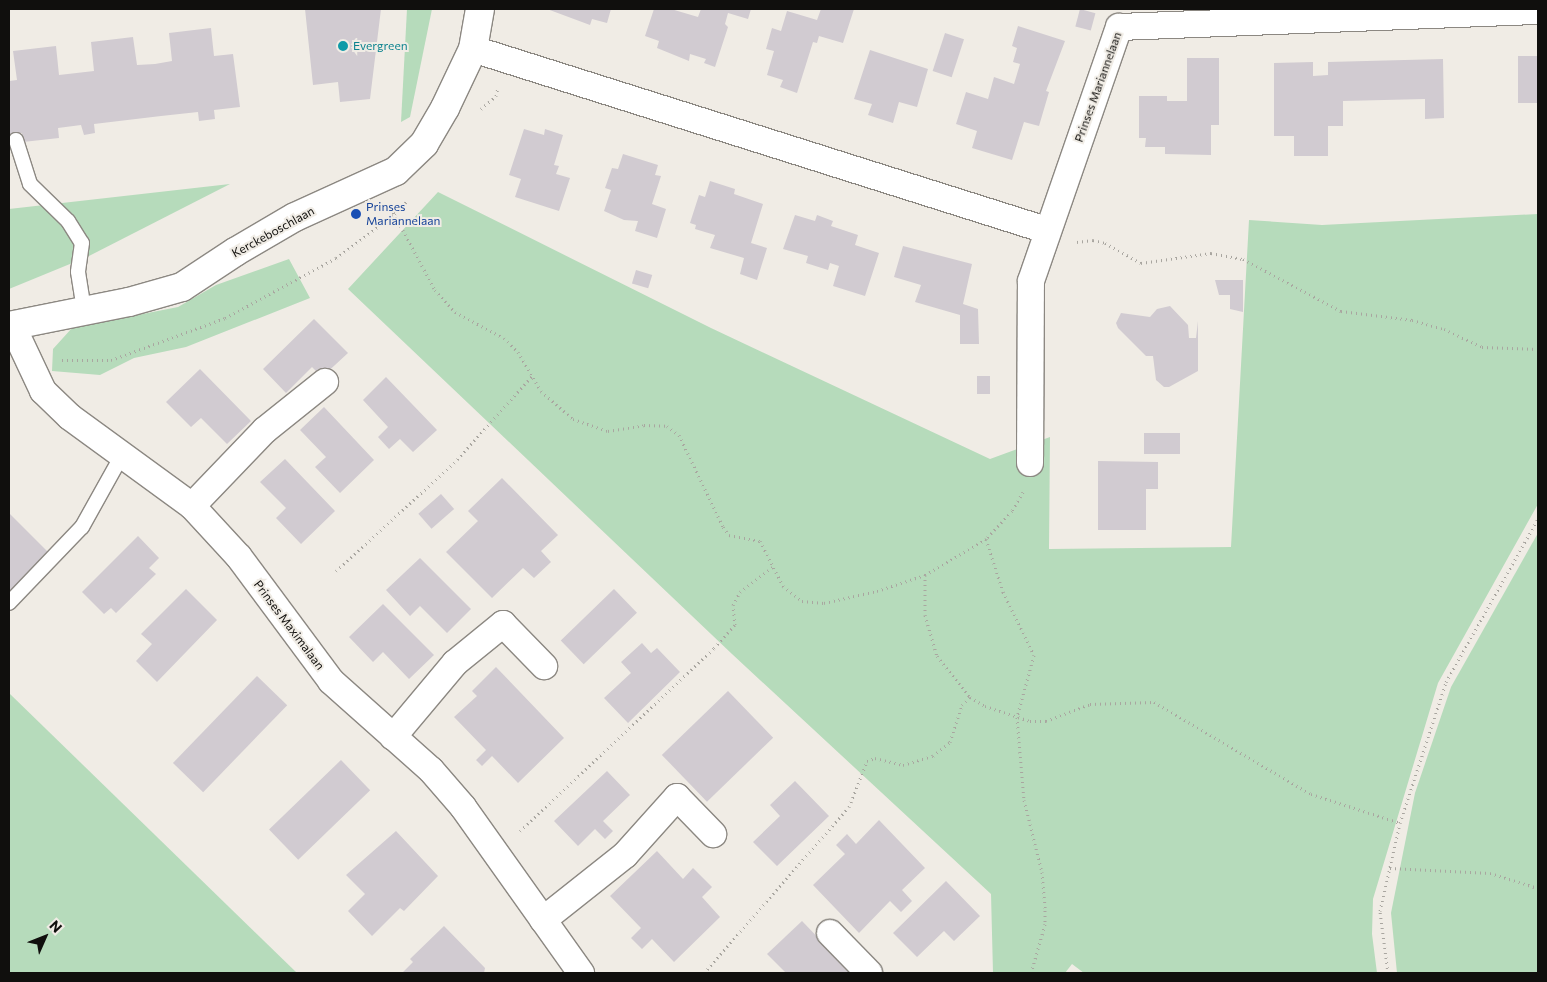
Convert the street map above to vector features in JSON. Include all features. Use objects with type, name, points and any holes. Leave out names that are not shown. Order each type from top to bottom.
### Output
[{"type":"street","name":"Kerckeboschlaan","points":[[10,325],[84,311],[182,287],[235,252],[296,217],[396,171],[424,144],[473,49],[480,9]]},
{"type":"street","name":"Prinses Mariannelaan","points":[[1030,463],[1031,281],[1046,230],[1119,27],[1538,11]]},
{"type":"street","points":[[473,49],[1046,230]]},
{"type":"street","name":"Prinses Maximalaan","points":[[10,325],[42,391],[70,417],[192,506],[239,557],[331,681],[431,770],[463,807],[581,973]]},
{"type":"street","points":[[192,506],[265,430],[325,382]]},
{"type":"street","points":[[393,737],[455,663],[502,624],[544,666]]},
{"type":"street","points":[[543,920],[625,855],[677,797],[713,834]]},
{"type":"street","points":[[830,933],[869,973]]},
{"type":"lane","points":[[16,140],[30,184],[68,221],[82,243],[78,272],[84,311]]},
{"type":"lane","points":[[9,603],[82,527],[122,455]]},
{"type":"path","points":[[26,358],[111,360],[225,318],[336,258],[395,214],[435,290],[455,312],[504,338],[518,352],[542,391],[573,420],[608,431],[644,425],[667,426],[679,434],[723,527],[729,534],[760,541],[783,586],[802,601],[812,603],[877,591],[925,575],[986,539],[1021,498],[1030,463]]},
{"type":"path","points":[[1046,230],[1073,242],[1093,240],[1105,243],[1141,262],[1211,253],[1243,259],[1341,311],[1412,320],[1444,330],[1482,346],[1538,349]]},
{"type":"path","points":[[336,570],[454,463],[532,376]]},
{"type":"path","points":[[1388,973],[1380,912],[1400,823],[1446,682],[1538,519]]},
{"type":"path","points":[[986,539],[1003,592],[1034,655],[1017,717],[1024,800],[1042,872],[1045,910],[1045,924],[1031,973]]},
{"type":"path","points":[[520,831],[714,648],[735,625],[733,605],[740,592],[774,566]]},
{"type":"path","points":[[925,575],[928,635],[937,656],[970,697],[985,706],[1017,717],[1046,721],[1090,704],[1154,702],[1311,794],[1400,823]]},
{"type":"path","points":[[704,973],[848,807],[867,761],[875,758],[903,766],[933,756],[950,742],[962,705],[970,697]]},
{"type":"path","points":[[1390,868],[1490,873],[1538,888]]},
{"type":"green space","points":[[407,9],[432,9],[410,117],[401,122]]},
{"type":"green space","points":[[230,184],[87,257],[9,289],[9,209]]},
{"type":"green space","points":[[438,192],[711,328],[990,459],[1050,437],[1049,549],[1231,547],[1249,220],[1322,225],[1538,214],[1538,504],[1438,683],[1373,899],[1372,934],[1377,973],[1084,973],[1072,964],[1065,973],[993,973],[991,894],[732,654],[348,289]]},
{"type":"green space","points":[[289,259],[310,298],[186,347],[134,358],[100,375],[52,371],[53,349],[72,328],[178,307],[216,285]]},
{"type":"green space","points":[[1538,533],[1538,973],[1397,973],[1391,913],[1415,793],[1451,687]]},
{"type":"green space","points":[[9,693],[297,973],[9,973]]},
{"type":"building","name":"Evergreen","points":[[305,9],[381,9],[370,99],[340,102],[338,82],[313,85]]},
{"type":"building","points":[[547,9],[611,9],[607,23],[592,19],[590,25]]},
{"type":"building","points":[[654,9],[671,9],[698,17],[701,9],[751,9],[748,19],[728,13],[725,24],[728,27],[715,67],[704,63],[706,59],[690,54],[689,61],[657,48],[659,41],[645,36]]},
{"type":"building","points":[[821,9],[854,9],[843,43],[819,36],[817,43],[813,42],[797,93],[780,87],[783,80],[767,75],[774,51],[766,49],[772,28],[781,31],[787,11],[817,20]]},
{"type":"building","points":[[1080,9],[1095,13],[1091,31],[1075,26]]},
{"type":"building","points":[[1018,26],[1065,41],[1046,91],[1049,92],[1039,126],[1024,122],[1012,160],[972,148],[977,131],[956,124],[966,92],[988,99],[994,77],[1014,84],[1020,64],[1013,62],[1017,48],[1012,46]]},
{"type":"building","points":[[211,28],[214,56],[233,54],[240,107],[214,110],[215,119],[199,121],[198,112],[94,124],[95,133],[84,135],[81,125],[58,128],[59,138],[23,142],[22,133],[9,134],[9,81],[17,80],[13,51],[56,46],[59,75],[94,71],[91,42],[133,37],[137,65],[155,64],[172,61],[169,33]]},
{"type":"building","points":[[945,33],[964,39],[952,77],[933,71]]},
{"type":"building","points":[[870,50],[928,69],[917,107],[899,102],[893,123],[868,115],[872,104],[854,99]]},
{"type":"building","points":[[1518,56],[1538,56],[1538,103],[1518,103]]},
{"type":"building","points":[[1187,58],[1219,58],[1219,125],[1211,125],[1211,155],[1165,154],[1165,147],[1145,147],[1146,138],[1139,138],[1139,96],[1167,96],[1167,101],[1187,101]]},
{"type":"building","points":[[1443,59],[1444,118],[1425,119],[1425,99],[1343,101],[1343,126],[1328,126],[1328,156],[1294,156],[1294,136],[1274,136],[1274,63],[1313,62],[1313,76],[1328,75],[1328,62]]},
{"type":"building","points":[[524,129],[544,135],[545,129],[563,135],[554,165],[559,166],[556,174],[570,178],[559,211],[515,197],[521,179],[509,175]]},
{"type":"building","points":[[623,154],[658,165],[655,175],[661,176],[652,204],[666,209],[657,238],[635,231],[638,221],[624,220],[604,211],[611,190],[605,188],[612,168],[618,169]]},
{"type":"building","points":[[710,181],[735,189],[734,194],[763,204],[751,243],[767,248],[757,280],[740,274],[744,258],[710,248],[715,235],[695,229],[696,225],[690,223],[699,195],[705,197]]},
{"type":"building","points":[[795,215],[815,221],[817,215],[833,221],[831,226],[858,235],[855,245],[879,253],[865,296],[833,286],[839,266],[830,263],[828,270],[806,263],[808,256],[783,249]]},
{"type":"building","points":[[903,246],[972,264],[963,304],[978,309],[979,344],[960,344],[960,315],[915,302],[921,285],[894,277]]},
{"type":"building","points":[[636,270],[652,275],[648,288],[632,283]]},
{"type":"building","points":[[1215,280],[1243,280],[1243,312],[1230,309],[1230,295],[1219,295]]},
{"type":"building","points":[[1170,306],[1188,325],[1189,338],[1196,338],[1198,321],[1198,371],[1169,387],[1164,387],[1156,380],[1153,356],[1146,356],[1118,328],[1116,323],[1121,313],[1150,317],[1157,309]]},
{"type":"building","points":[[314,319],[348,353],[322,377],[312,367],[286,393],[263,369]]},
{"type":"building","points":[[200,369],[251,421],[227,444],[201,418],[191,427],[166,402]]},
{"type":"building","points":[[977,376],[990,376],[990,394],[977,394]]},
{"type":"building","points":[[386,377],[437,430],[413,452],[400,439],[389,449],[378,437],[388,427],[363,400]]},
{"type":"building","points":[[324,407],[374,460],[340,493],[315,467],[326,457],[300,430]]},
{"type":"building","points":[[1144,433],[1180,433],[1180,454],[1144,454]]},
{"type":"building","points":[[285,459],[335,511],[301,544],[276,518],[286,508],[260,482]]},
{"type":"building","points":[[1098,461],[1158,462],[1158,489],[1146,489],[1146,530],[1098,530]]},
{"type":"building","points":[[502,478],[558,535],[541,551],[551,562],[534,578],[523,568],[492,598],[446,552],[478,521],[468,511]]},
{"type":"building","points":[[441,494],[454,509],[431,529],[418,514]]},
{"type":"building","points":[[9,513],[48,552],[9,592]]},
{"type":"building","points":[[138,536],[159,558],[149,568],[156,574],[116,613],[111,608],[104,614],[82,592]]},
{"type":"building","points":[[420,558],[471,609],[447,633],[420,606],[410,616],[386,590]]},
{"type":"building","points":[[186,589],[217,620],[157,682],[136,661],[152,644],[141,634]]},
{"type":"building","points":[[614,589],[637,613],[584,664],[561,640]]},
{"type":"building","points":[[383,604],[434,655],[409,679],[383,652],[373,662],[349,637]]},
{"type":"building","points":[[642,643],[651,653],[657,648],[680,672],[628,723],[604,698],[631,673],[621,662]]},
{"type":"building","points":[[496,667],[564,738],[518,783],[492,756],[482,766],[476,760],[486,750],[454,717],[477,696],[472,691]]},
{"type":"building","points":[[257,676],[287,705],[203,792],[173,763]]},
{"type":"building","points":[[728,691],[773,738],[707,802],[662,755]]},
{"type":"building","points":[[341,760],[370,790],[298,860],[269,829]]},
{"type":"building","points":[[607,771],[630,795],[603,821],[613,831],[605,839],[595,829],[578,846],[554,821]]},
{"type":"building","points":[[795,781],[829,816],[777,866],[753,842],[780,816],[770,805]]},
{"type":"building","points":[[879,820],[925,868],[902,890],[912,901],[901,912],[890,901],[859,933],[813,885],[845,854],[836,845],[847,834],[856,844]]},
{"type":"building","points":[[396,831],[438,876],[404,911],[400,908],[372,936],[348,911],[365,894],[346,875]]},
{"type":"building","points":[[657,851],[683,879],[693,868],[712,887],[702,897],[720,917],[674,962],[652,939],[642,949],[631,938],[641,928],[610,896]]},
{"type":"building","points":[[946,881],[980,916],[954,941],[944,931],[917,957],[893,933]]},
{"type":"building","points":[[802,921],[852,973],[786,973],[767,954]]},
{"type":"building","points":[[444,926],[485,968],[484,973],[402,973],[413,962],[410,959]]},
{"type":"place","name":"Evergreen","points":[[343,46]]},
{"type":"place","name":"Prinses Mariannelaan","points":[[356,214]]}]
